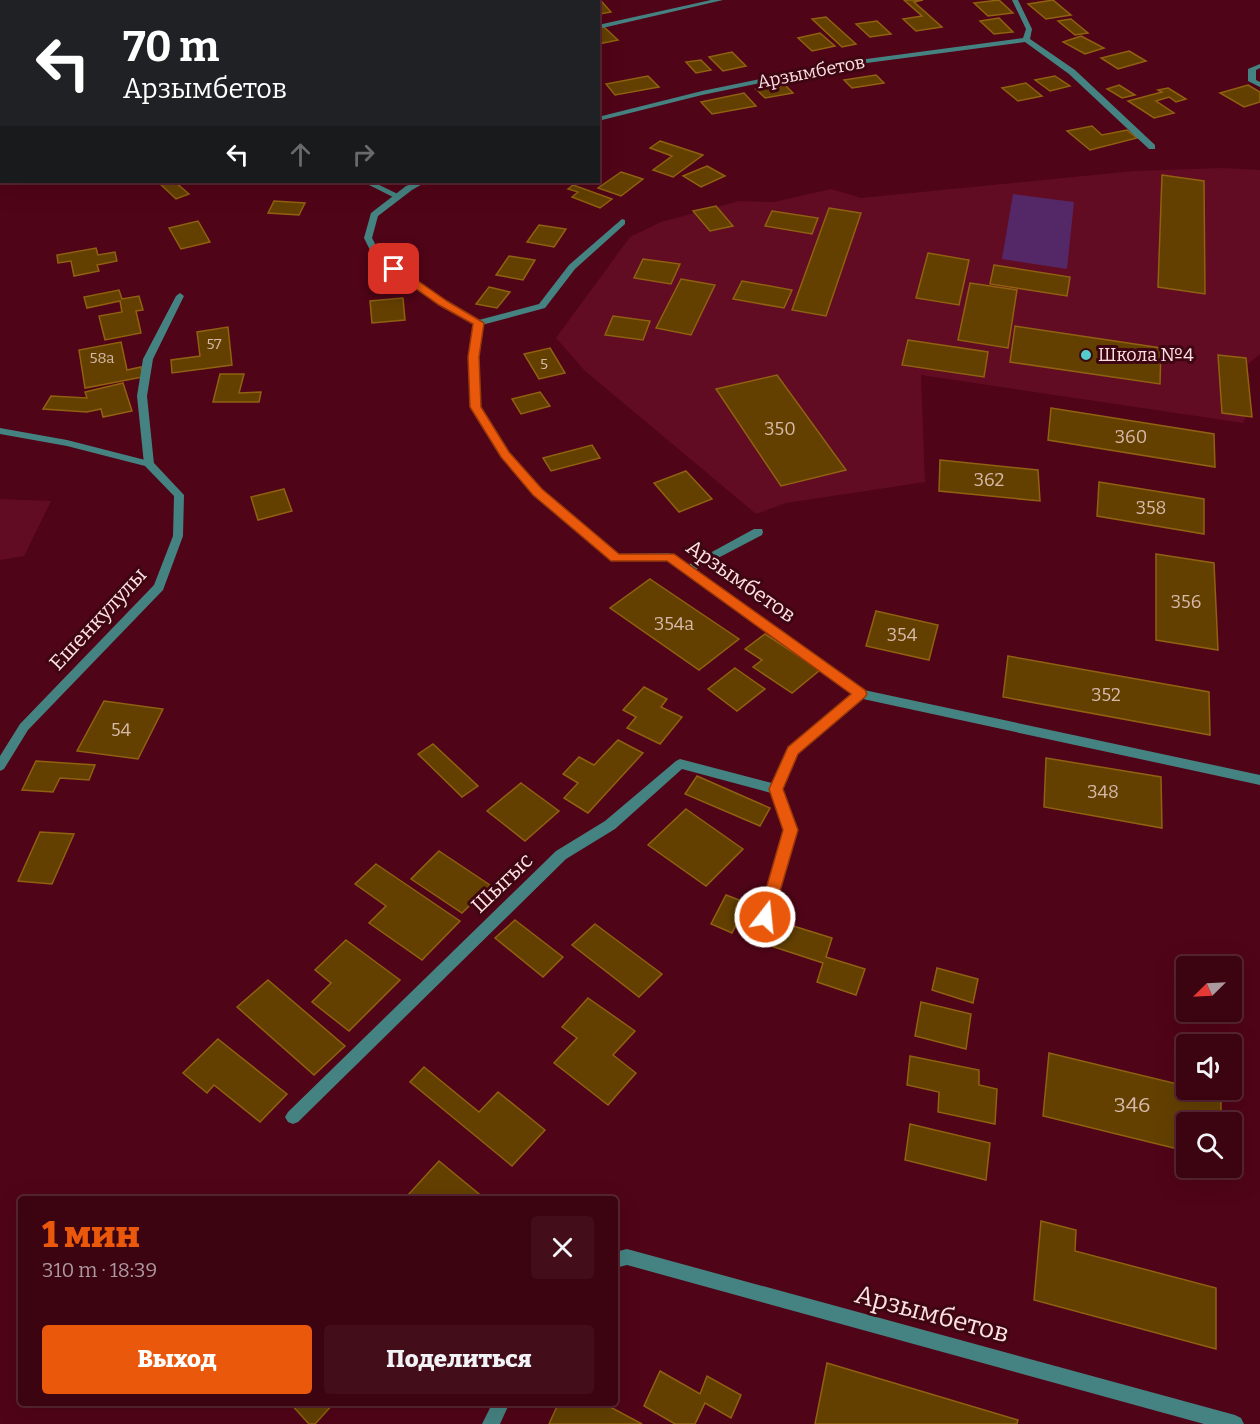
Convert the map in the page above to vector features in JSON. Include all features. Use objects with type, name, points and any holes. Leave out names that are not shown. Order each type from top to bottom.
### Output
[{"type":"street","points":[[600,27],[720,0]]},
{"type":"street","points":[[1015,0],[1029,29],[1026,40],[1072,72],[1152,147]]},
{"type":"street","name":"Арзымбетов","points":[[600,118],[702,93],[844,64],[1026,40]]},
{"type":"street","points":[[1260,66],[1252,69],[1252,81],[1260,85]]},
{"type":"street","points":[[369,183],[398,196]]},
{"type":"street","points":[[420,183],[398,196],[374,215],[368,238],[378,258],[443,303],[478,323],[542,306],[572,267],[622,222]]},
{"type":"street","points":[[0,431],[67,443],[149,464],[142,396],[148,359],[180,296]]},
{"type":"street","name":"Арзымбетов","points":[[478,323],[474,357],[476,407],[505,454],[538,492],[616,558],[669,557],[861,694],[1260,780]]},
{"type":"street","name":"Ешенкулулы","points":[[0,766],[24,726],[159,587],[178,536],[179,495],[149,464]]},
{"type":"street","points":[[687,570],[758,531]]},
{"type":"street","points":[[765,917],[790,830],[776,789],[793,751],[861,694]]},
{"type":"street","name":"Шыгыс","points":[[293,1116],[561,855],[610,825],[680,764],[776,789]]},
{"type":"street","name":"Арзымбетов","points":[[618,1259],[627,1257],[1235,1424]]},
{"type":"street","points":[[491,1424],[500,1406]]},
{"type":"shaded area","points":[[1223,168],[1260,170],[1260,354],[1247,365],[1250,410],[1243,423],[921,375],[925,482],[786,503],[756,514],[584,370],[556,338],[630,237],[661,222],[739,201],[774,202],[831,189],[861,198],[1134,171]]},
{"type":"shaded area","points":[[1013,194],[1074,202],[1067,269],[1002,259]]},
{"type":"shaded area","points":[[0,499],[51,501],[24,556],[0,560]]},
{"type":"building","points":[[904,0],[923,0],[914,2],[942,27],[916,31],[903,19],[922,16]]},
{"type":"building","points":[[999,0],[1013,13],[988,16],[974,3]]},
{"type":"building","points":[[1053,0],[1071,15],[1046,19],[1028,4]]},
{"type":"building","points":[[600,2],[602,2],[611,12],[600,14]]},
{"type":"building","points":[[826,17],[856,44],[842,47],[812,19]]},
{"type":"building","points":[[999,18],[1013,32],[994,34],[980,21]]},
{"type":"building","points":[[1071,19],[1088,33],[1075,35],[1058,21]]},
{"type":"building","points":[[877,21],[891,34],[870,37],[856,24]]},
{"type":"building","points":[[604,27],[618,40],[600,44],[600,28]]},
{"type":"building","points":[[820,33],[835,46],[812,51],[798,38]]},
{"type":"building","points":[[1081,36],[1104,48],[1085,54],[1063,42]]},
{"type":"building","points":[[1129,51],[1146,61],[1118,69],[1101,58]]},
{"type":"building","points":[[732,52],[746,66],[723,71],[709,57]]},
{"type":"building","points":[[701,60],[711,70],[696,73],[686,62]]},
{"type":"building","points":[[876,75],[884,83],[852,88],[844,80]]},
{"type":"building","points":[[648,76],[659,87],[615,95],[606,84]]},
{"type":"building","points":[[1055,76],[1070,86],[1050,91],[1035,80]]},
{"type":"building","points":[[1026,83],[1042,96],[1018,101],[1002,88]]},
{"type":"building","points":[[784,84],[793,93],[765,98],[756,89]]},
{"type":"building","points":[[1119,85],[1135,95],[1122,98],[1107,89]]},
{"type":"building","points":[[1248,85],[1260,92],[1260,102],[1244,107],[1220,93]]},
{"type":"building","points":[[1168,88],[1186,99],[1176,102],[1169,97],[1156,101],[1174,113],[1154,118],[1128,101],[1162,92],[1158,90]]},
{"type":"building","points":[[744,93],[756,106],[712,114],[701,102]]},
{"type":"building","points":[[1092,126],[1102,135],[1127,130],[1137,138],[1090,150],[1067,131]]},
{"type":"building","points":[[660,141],[703,155],[673,177],[653,170],[672,156],[650,148]]},
{"type":"building","points":[[707,166],[725,176],[701,187],[683,176]]},
{"type":"building","points":[[621,172],[643,179],[621,196],[598,188]]},
{"type":"building","points":[[1162,175],[1204,181],[1205,294],[1158,287]]},
{"type":"building","points":[[159,183],[176,183],[189,194],[176,199]]},
{"type":"building","points":[[573,185],[612,199],[600,208],[572,197],[578,192],[568,189]]},
{"type":"building","points":[[274,201],[305,203],[299,215],[268,213]]},
{"type":"building","points":[[716,206],[733,226],[710,231],[693,211]]},
{"type":"building","points":[[829,208],[861,213],[826,316],[792,310]]},
{"type":"building","points":[[772,211],[818,218],[812,234],[765,226]]},
{"type":"building","points":[[198,221],[210,242],[181,249],[169,228]]},
{"type":"building","points":[[539,225],[566,229],[554,247],[527,242]]},
{"type":"building","points":[[96,248],[98,255],[115,252],[117,261],[97,265],[99,271],[74,276],[71,261],[58,263],[57,255]]},
{"type":"building","points":[[928,253],[969,260],[959,305],[916,298]]},
{"type":"building","points":[[509,256],[535,260],[523,280],[496,275]]},
{"type":"building","points":[[643,259],[680,264],[671,284],[634,278]]},
{"type":"building","points":[[994,265],[1070,277],[1067,296],[990,284]]},
{"type":"building","points":[[681,279],[715,285],[691,335],[656,328]]},
{"type":"building","points":[[742,281],[792,290],[784,308],[733,299]]},
{"type":"building","points":[[970,283],[1017,290],[1008,348],[958,340]]},
{"type":"building","points":[[489,287],[510,292],[497,308],[476,304]]},
{"type":"building","points":[[119,290],[122,299],[139,296],[143,310],[136,311],[141,333],[105,340],[99,316],[122,312],[120,301],[87,308],[84,297]]},
{"type":"building","points":[[403,298],[405,320],[372,323],[370,301]]},
{"type":"building","points":[[613,316],[650,321],[643,340],[605,335]]},
{"type":"building","name":"Школа №4","points":[[1015,326],[1161,348],[1160,384],[1010,362]]},
{"type":"building","points":[[228,327],[232,365],[172,373],[171,360],[200,356],[197,332]]},
{"type":"building","points":[[908,340],[988,352],[984,377],[902,365]]},
{"type":"building","points":[[121,342],[127,370],[141,367],[143,377],[85,388],[79,350]]},
{"type":"building","points":[[550,348],[565,373],[539,379],[524,354]]},
{"type":"building","points":[[1218,355],[1246,358],[1252,417],[1222,413]]},
{"type":"building","points":[[220,374],[244,374],[239,393],[261,392],[259,402],[213,402]]},
{"type":"building","points":[[777,375],[846,470],[781,486],[716,389]]},
{"type":"building","points":[[123,383],[132,411],[103,417],[101,409],[87,412],[43,409],[51,396],[87,398],[85,392]]},
{"type":"building","points":[[540,392],[550,406],[521,414],[512,399]]},
{"type":"building","points":[[1051,408],[1214,434],[1215,467],[1048,440]]},
{"type":"building","points":[[592,445],[600,458],[551,471],[543,458]]},
{"type":"building","points":[[940,460],[1038,470],[1040,501],[939,491]]},
{"type":"building","points":[[686,471],[712,499],[679,512],[654,483]]},
{"type":"building","points":[[1099,482],[1204,499],[1204,534],[1097,516]]},
{"type":"building","points":[[284,489],[292,511],[258,520],[251,497]]},
{"type":"building","points":[[1156,554],[1214,563],[1218,650],[1156,640]]},
{"type":"building","points":[[650,579],[739,639],[699,670],[610,608]]},
{"type":"building","points":[[876,611],[938,625],[929,660],[866,646]]},
{"type":"building","points":[[765,634],[820,670],[792,693],[753,667],[762,660],[745,649]]},
{"type":"building","points":[[1008,656],[1209,692],[1210,735],[1003,697]]},
{"type":"building","points":[[735,668],[765,689],[737,711],[708,689]]},
{"type":"building","points":[[644,687],[667,699],[661,707],[682,717],[660,744],[627,728],[636,717],[623,710]]},
{"type":"building","points":[[104,701],[163,709],[138,759],[77,751]]},
{"type":"building","points":[[618,740],[643,753],[588,813],[564,798],[578,783],[563,774],[579,757],[594,765]]},
{"type":"building","points":[[433,744],[478,786],[462,797],[418,754]]},
{"type":"building","points":[[1046,758],[1161,777],[1162,828],[1044,807]]},
{"type":"building","points":[[36,761],[95,765],[89,780],[60,778],[53,792],[22,790]]},
{"type":"building","points":[[697,776],[770,808],[760,826],[685,794]]},
{"type":"building","points":[[521,783],[559,811],[525,841],[487,811]]},
{"type":"building","points":[[686,809],[743,849],[706,886],[648,845]]},
{"type":"building","points":[[40,832],[74,834],[52,884],[18,881]]},
{"type":"building","points":[[439,851],[490,885],[462,913],[411,879]]},
{"type":"building","points":[[376,864],[460,921],[422,960],[369,923],[386,906],[355,884]]},
{"type":"building","points":[[726,895],[747,903],[732,933],[711,924]]},
{"type":"building","points":[[515,920],[563,957],[543,977],[495,938]]},
{"type":"building","points":[[774,920],[832,938],[826,957],[865,969],[856,995],[817,982],[823,963],[765,944]]},
{"type":"building","points":[[595,924],[662,974],[639,997],[572,945]]},
{"type":"building","points":[[346,940],[400,980],[349,1031],[312,1002],[331,983],[315,970]]},
{"type":"building","points":[[937,968],[978,979],[973,1003],[932,990]]},
{"type":"building","points":[[268,980],[345,1046],[314,1075],[237,1007]]},
{"type":"building","points":[[588,998],[635,1031],[613,1055],[636,1073],[608,1105],[554,1063],[577,1038],[562,1027]]},
{"type":"building","points":[[921,1002],[971,1014],[966,1049],[915,1036]]},
{"type":"building","points":[[218,1039],[287,1094],[260,1122],[214,1085],[207,1093],[183,1073]]},
{"type":"building","points":[[1049,1053],[1176,1084],[1176,1100],[1221,1100],[1221,1112],[1176,1112],[1176,1149],[1043,1116]]},
{"type":"building","points":[[910,1056],[979,1070],[979,1085],[997,1089],[995,1124],[938,1112],[939,1092],[907,1085]]},
{"type":"building","points":[[424,1067],[479,1112],[498,1092],[545,1130],[512,1166],[410,1082]]},
{"type":"building","points":[[910,1124],[990,1143],[986,1180],[905,1160]]},
{"type":"building","points":[[439,1161],[482,1196],[409,1196]]},
{"type":"building","points":[[1041,1221],[1076,1230],[1075,1251],[1216,1288],[1216,1349],[1034,1300]]},
{"type":"building","points":[[827,1363],[1018,1420],[1017,1424],[815,1424]]},
{"type":"building","points":[[660,1371],[700,1394],[707,1376],[741,1395],[731,1418],[705,1403],[695,1424],[675,1424],[644,1406]]},
{"type":"building","points":[[293,1406],[331,1406],[315,1424],[309,1424]]},
{"type":"building","points":[[557,1406],[608,1406],[642,1424],[549,1424]]},
{"type":"place","name":"Школа №4","points":[[1086,355]]},
{"type":"route","points":[[394,269],[443,303],[478,323],[474,357],[476,407],[505,454],[538,492],[616,558],[669,557],[861,694],[793,751],[776,789],[790,830],[765,917]]}]
